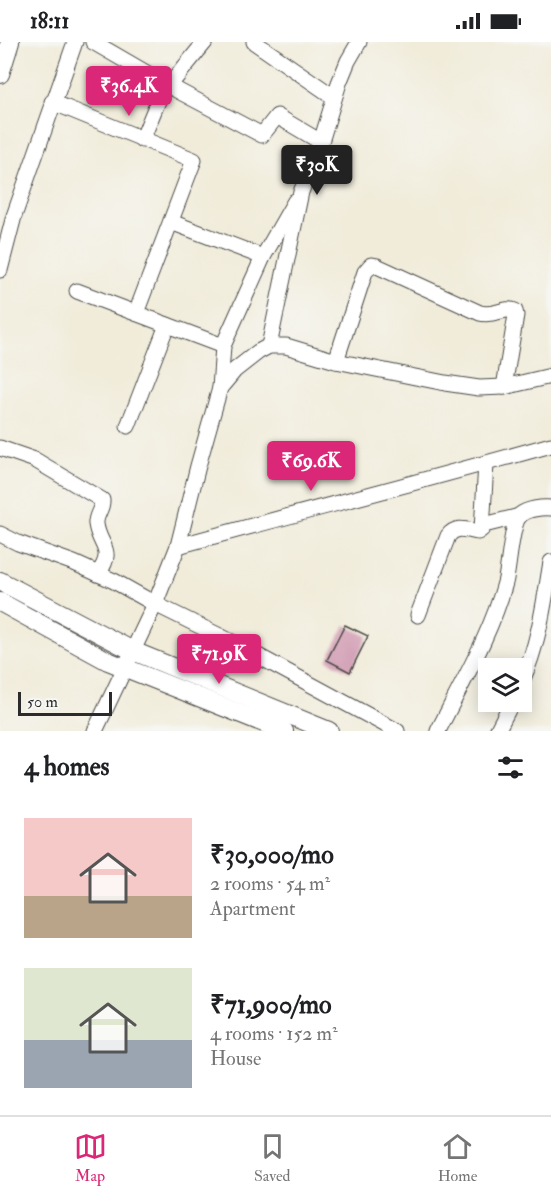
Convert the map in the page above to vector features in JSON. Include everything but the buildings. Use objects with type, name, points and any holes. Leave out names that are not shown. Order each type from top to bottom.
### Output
[{"type":"main road","points":[[0,74],[10,42]]},
{"type":"main road","points":[[0,581],[132,651],[329,731]]},
{"type":"main road","points":[[0,602],[108,662],[259,726],[284,731]]},
{"type":"street","points":[[0,270],[14,216],[52,102],[75,42]]},
{"type":"street","points":[[93,42],[167,85],[262,135],[277,116],[321,142]]},
{"type":"street","points":[[142,140],[167,85],[205,42]]},
{"type":"street","points":[[254,42],[334,97]]},
{"type":"street","points":[[95,731],[155,604],[178,546],[220,388],[223,346],[263,257],[301,192],[321,142],[334,97],[348,61],[359,42]]},
{"type":"street","points":[[52,102],[194,160],[136,313]]},
{"type":"street","points":[[269,346],[301,192]]},
{"type":"street","points":[[171,222],[263,257]]},
{"type":"street","points":[[336,361],[365,272],[371,265],[480,313],[491,315],[508,309],[515,311],[504,387]]},
{"type":"street","points":[[77,291],[223,346]]},
{"type":"street","points":[[128,426],[167,325]]},
{"type":"street","points":[[220,388],[235,370],[258,352],[269,346],[286,345],[336,361],[479,388],[504,387],[551,376]]},
{"type":"street","points":[[178,546],[551,445]]},
{"type":"street","points":[[0,448],[35,460],[102,500],[103,504],[96,522],[107,556],[98,574]]},
{"type":"street","points":[[418,615],[448,536],[456,529],[478,532],[483,529],[486,464]]},
{"type":"street","points":[[484,525],[520,516],[529,511],[551,508]]},
{"type":"street","points":[[438,731],[503,593],[515,524],[520,516]]},
{"type":"street","points":[[0,534],[98,574],[234,643],[398,731]]},
{"type":"street","points":[[531,658],[540,626],[551,562]]},
{"type":"street","points":[[497,731],[507,712]]}]
